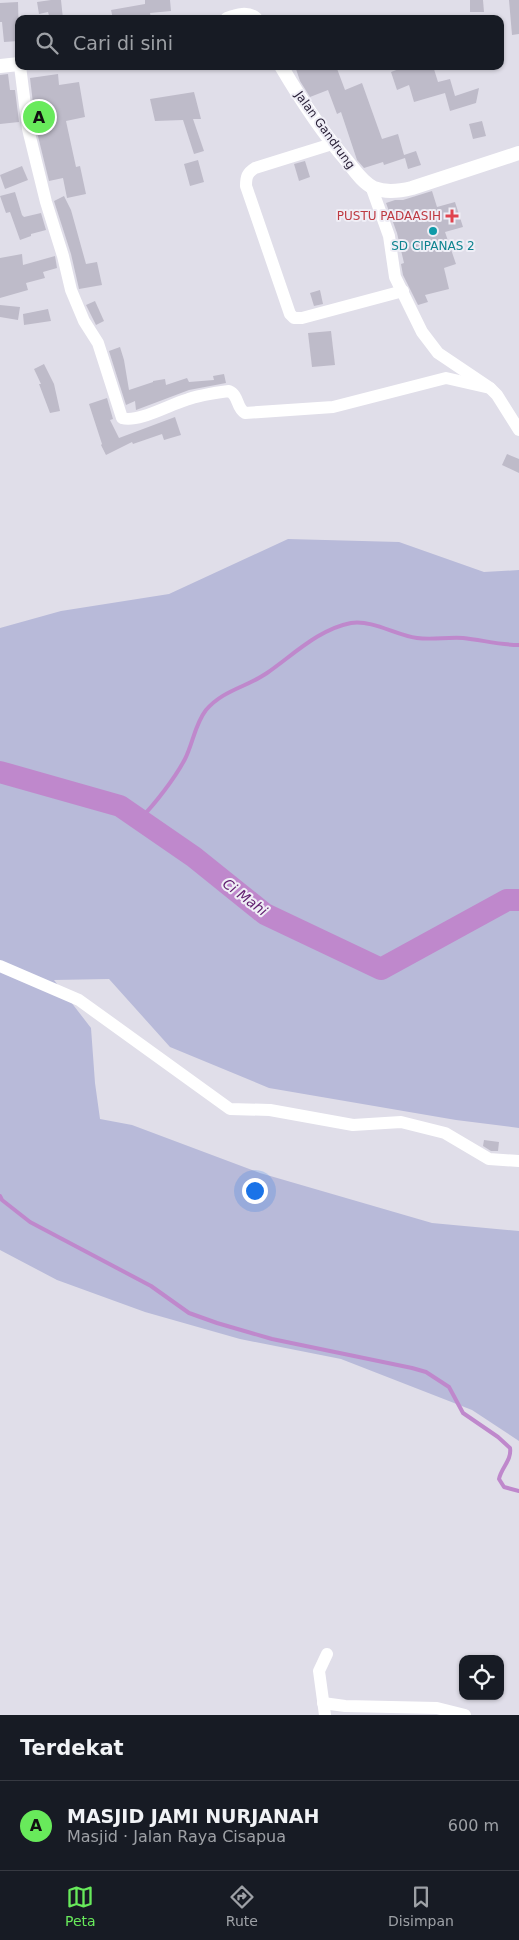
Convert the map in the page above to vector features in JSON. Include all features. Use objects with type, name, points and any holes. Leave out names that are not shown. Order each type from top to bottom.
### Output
[{"type":"street","points":[[0,66],[15,65]]},
{"type":"street","points":[[20,70],[28,129],[46,202],[64,256],[71,290],[84,322],[98,343],[122,418],[127,419],[151,413],[186,400],[228,392],[235,396],[241,410],[246,413],[333,407],[446,378],[490,388]]},
{"type":"street","name":"Jalan Gandrung","points":[[283,70],[332,144],[361,178],[371,186]]},
{"type":"street","points":[[332,144],[255,168],[246,177],[246,186],[290,314],[294,318],[302,318],[402,291]]},
{"type":"street","points":[[371,186],[385,191],[412,188],[519,153]]},
{"type":"street","points":[[371,186],[389,236],[396,276],[422,332],[432,347],[497,395],[519,430]]},
{"type":"street","points":[[0,966],[78,1000],[230,1109],[270,1110],[353,1125],[401,1122],[445,1133],[489,1159],[519,1161]]},
{"type":"street","points":[[327,1654],[319,1672],[324,1709],[345,1706],[437,1708],[465,1715]]},
{"type":"shaded area","points":[[288,539],[399,542],[484,572],[519,570],[519,1128],[456,1120],[269,1088],[170,1047],[109,979],[54,980],[91,1028],[100,1119],[132,1125],[260,1173],[432,1223],[519,1231],[519,1441],[472,1410],[341,1359],[240,1339],[145,1312],[57,1280],[0,1250],[0,628],[61,611],[169,594]]},
{"type":"building","points":[[61,0],[63,15],[49,15],[48,12],[39,14],[37,2]]},
{"type":"building","points":[[145,0],[170,0],[171,11],[150,13],[150,15],[112,15],[111,10],[145,4]]},
{"type":"building","points":[[470,0],[483,0],[484,12],[470,12]]},
{"type":"building","points":[[509,0],[519,0],[519,34],[512,35]]},
{"type":"building","points":[[18,2],[18,15],[15,15],[15,41],[4,42],[2,22],[0,22],[0,3]]},
{"type":"building","points":[[296,70],[338,70],[345,90],[362,83],[382,139],[398,134],[404,155],[416,151],[421,165],[408,169],[405,158],[384,165],[383,162],[364,168],[357,160],[341,112],[337,114],[328,90],[310,97],[300,81]]},
{"type":"building","points":[[396,70],[434,70],[438,82],[450,79],[455,96],[479,88],[476,103],[450,111],[445,93],[414,102],[409,85],[397,90],[391,72]]},
{"type":"building","points":[[8,74],[10,90],[15,90],[19,122],[0,124],[0,75]]},
{"type":"building","points":[[58,74],[59,85],[79,82],[85,117],[66,121],[76,167],[80,166],[86,194],[67,198],[63,178],[49,181],[36,128],[30,78]]},
{"type":"building","points":[[194,92],[201,119],[193,119],[204,151],[194,154],[183,120],[155,121],[150,99]]},
{"type":"building","points":[[482,121],[486,136],[473,139],[469,124]]},
{"type":"building","points":[[198,160],[204,182],[190,186],[184,164]]},
{"type":"building","points":[[305,161],[310,177],[299,181],[294,164]]},
{"type":"building","points":[[22,166],[28,180],[5,189],[0,175]]},
{"type":"building","points":[[432,191],[437,207],[455,202],[463,227],[445,232],[456,264],[444,268],[449,289],[425,295],[428,302],[418,305],[403,275],[401,264],[404,263],[397,233],[386,203]]},
{"type":"building","points":[[15,192],[22,215],[24,217],[41,213],[46,230],[31,234],[31,236],[20,240],[10,212],[6,213],[0,196]]},
{"type":"building","points":[[64,196],[71,210],[86,264],[97,262],[102,285],[79,289],[71,254],[54,201]]},
{"type":"building","points":[[22,254],[23,265],[55,256],[57,268],[43,272],[45,278],[26,283],[28,290],[0,298],[0,258]]},
{"type":"building","points":[[320,290],[323,304],[314,306],[310,293]]},
{"type":"building","points":[[95,301],[104,321],[96,325],[86,305]]},
{"type":"building","points":[[0,305],[20,307],[18,320],[0,317]]},
{"type":"building","points":[[48,309],[51,321],[24,325],[23,314]]},
{"type":"building","points":[[331,331],[335,365],[312,367],[308,333]]},
{"type":"building","points":[[120,347],[129,390],[153,381],[165,379],[166,385],[187,378],[189,382],[214,380],[213,376],[224,374],[226,383],[189,390],[136,410],[135,401],[126,405],[109,351]]},
{"type":"building","points":[[44,364],[54,384],[60,411],[50,413],[39,384],[41,384],[34,369]]},
{"type":"building","points":[[107,398],[113,419],[110,420],[119,438],[175,417],[181,435],[164,440],[162,434],[133,444],[132,442],[106,455],[101,445],[89,404]]},
{"type":"building","points":[[507,454],[519,459],[519,473],[502,465]]},
{"type":"building","points":[[484,1140],[499,1142],[498,1151],[491,1151],[483,1146]]},
{"type":"waterway","points":[[140,819],[152,806],[181,766],[188,753],[199,721],[206,710],[227,693],[267,673],[328,631],[339,626],[360,623],[417,638],[463,638],[519,645]]},
{"type":"waterway","name":"Ci Mahi","points":[[0,772],[120,806],[194,857],[265,914],[381,969],[507,900],[519,900]]},
{"type":"waterway","points":[[0,1196],[2,1200],[30,1222],[151,1286],[189,1313],[272,1339],[426,1372],[449,1387],[463,1413],[498,1437],[510,1448],[508,1460],[499,1479],[504,1487],[519,1491]]},
{"type":"place","name":"MASJID JAMI NURJANAH","points":[[39,117]]},
{"type":"place","name":"PUSTU PADAASIH","points":[[452,216]]},
{"type":"place","name":"SD CIPANAS 2","points":[[433,231]]}]
